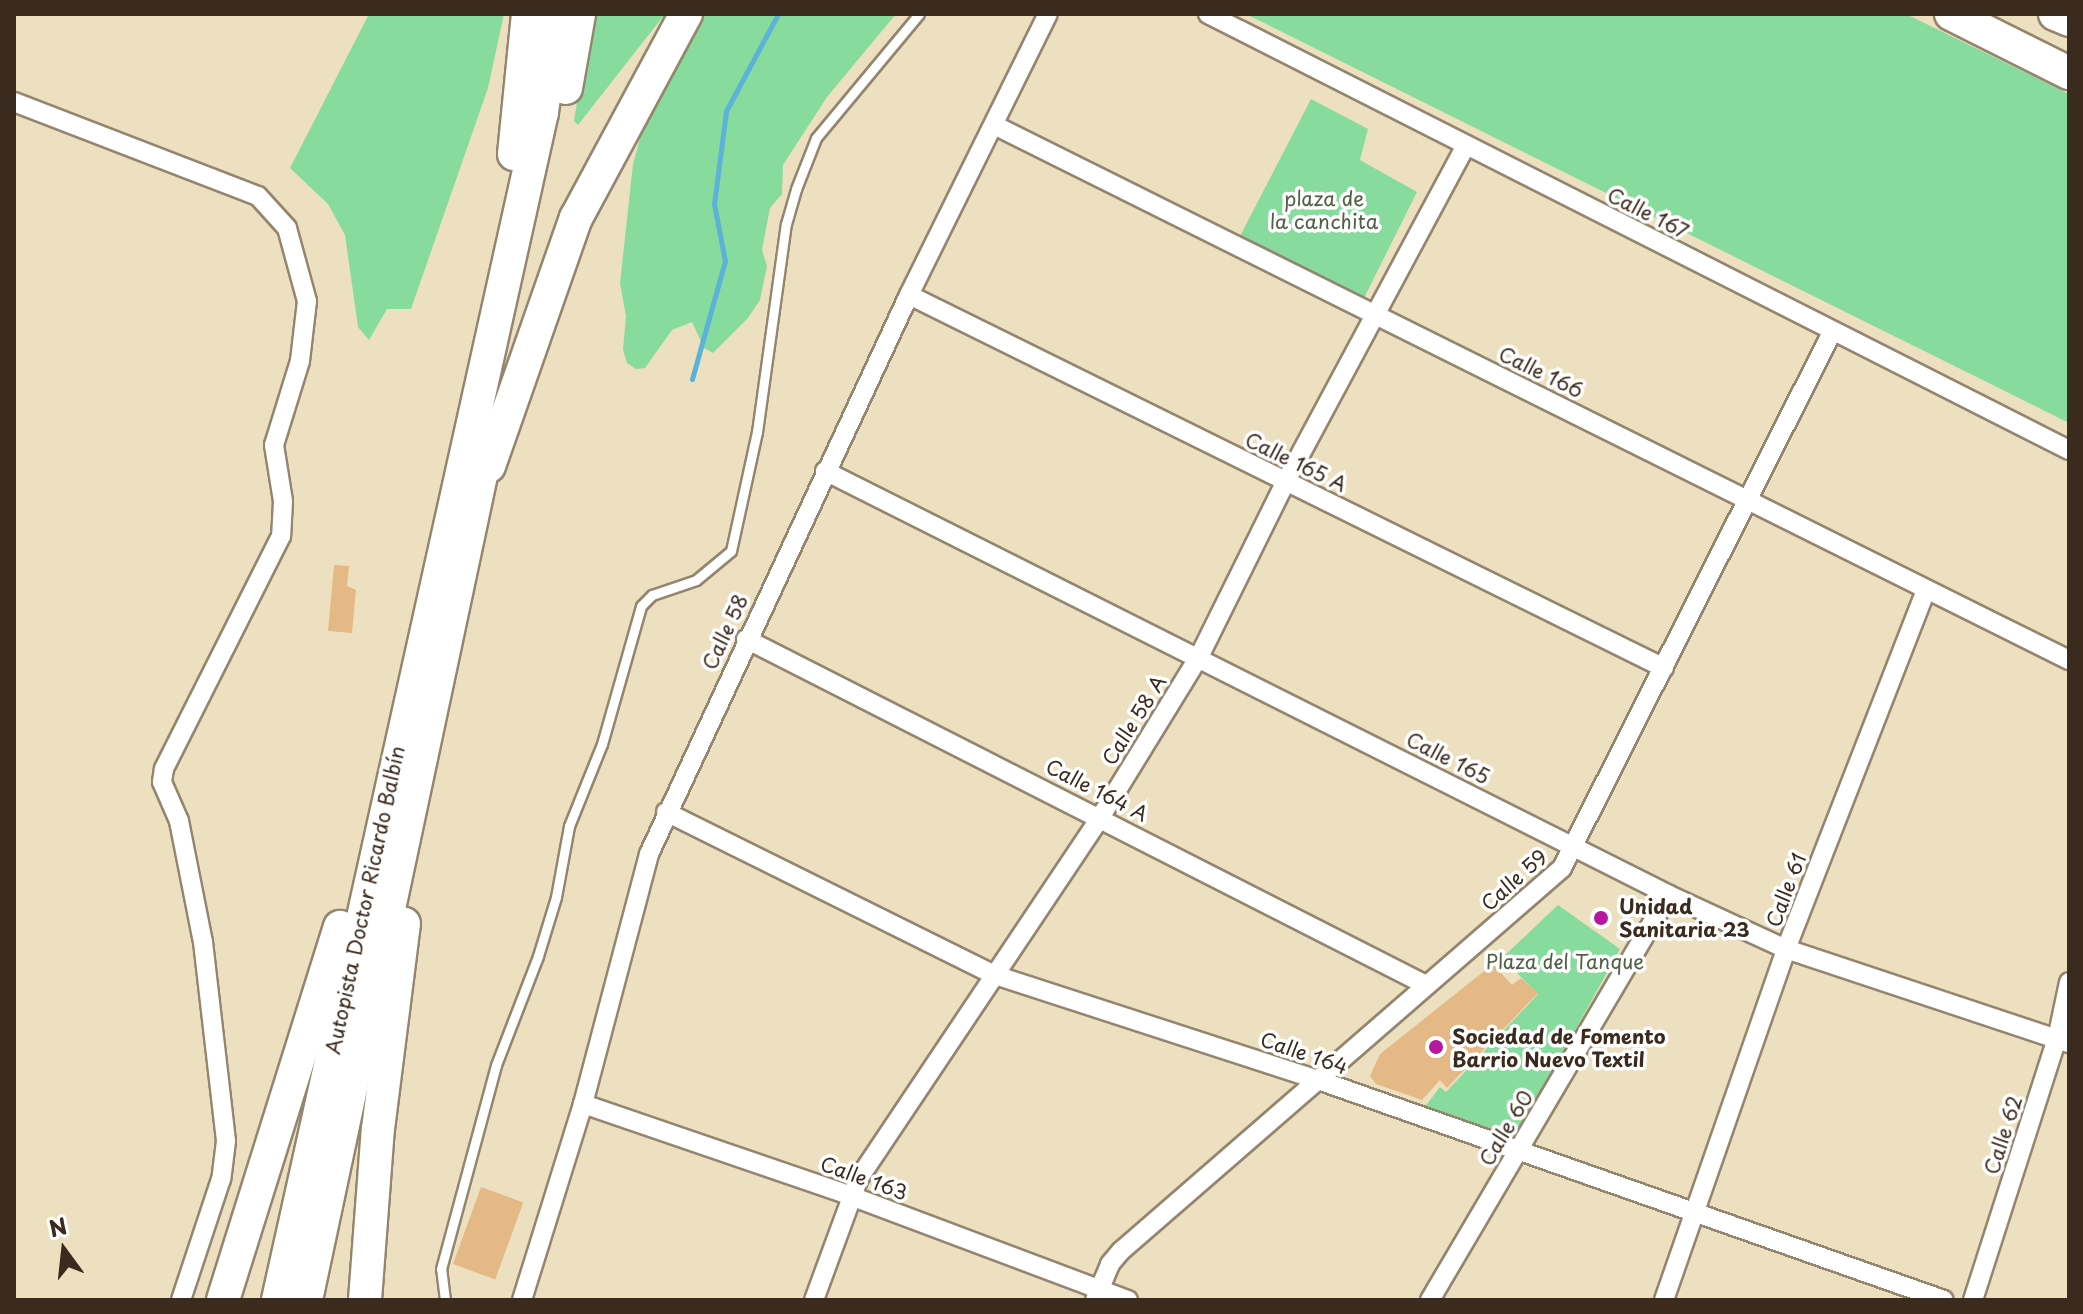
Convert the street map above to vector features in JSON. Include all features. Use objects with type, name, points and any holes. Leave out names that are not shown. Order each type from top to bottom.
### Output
[{"type":"highway","points":[[465,502],[513,161],[528,14]]},
{"type":"highway","points":[[465,502],[542,112],[556,14]]},
{"type":"highway","points":[[465,502],[507,340],[579,14]]},
{"type":"highway","points":[[465,502],[576,218],[686,14]]},
{"type":"highway","points":[[1951,14],[2069,73]]},
{"type":"highway","points":[[1985,14],[2069,51]]},
{"type":"highway","points":[[2055,14],[2069,20]]},
{"type":"highway","name":"Autopista Doctor Ricardo Balbín","points":[[278,1300],[425,624],[465,502]]},
{"type":"highway","name":"Autopista Doctor Ricardo Balbín","points":[[306,1300],[446,652],[465,502]]},
{"type":"highway","points":[[223,1300],[336,941],[425,624]]},
{"type":"highway","points":[[365,1300],[389,1029],[446,652]]},
{"type":"street","name":"Calle 58","points":[[522,1300],[583,1104],[637,891],[666,812],[909,295],[1048,14]]},
{"type":"street","name":"Calle 167","points":[[1208,14],[2069,450]]},
{"type":"street","points":[[14,102],[258,196],[287,228],[307,301],[300,361],[274,445],[283,501],[281,536],[164,769],[162,782],[179,821],[203,942],[226,1141],[221,1179],[181,1300]]},
{"type":"street","name":"Calle 166","points":[[994,125],[2069,660]]},
{"type":"street","name":"Calle 58 A","points":[[814,1300],[851,1196],[1101,816],[1199,657],[1286,481],[1466,145]]},
{"type":"street","name":"Calle 165 A","points":[[909,295],[1664,668]]},
{"type":"street","name":"Calle 59","points":[[1097,1294],[1121,1251],[1553,878],[1575,846],[1832,332]]},
{"type":"street","name":"Calle 165","points":[[825,471],[1669,895],[1786,949],[2063,1041]]},
{"type":"street","name":"Calle 61","points":[[1664,1300],[1786,949],[1926,590]]},
{"type":"street","name":"Calle 164 A","points":[[746,639],[1101,816],[1426,985]]},
{"type":"street","name":"Calle 164","points":[[666,812],[995,975],[1321,1081],[1944,1300]]},
{"type":"street","name":"Calle 60","points":[[1430,1300],[1669,895]]},
{"type":"street","name":"Calle 62","points":[[1973,1300],[2063,1041],[2069,982]]},
{"type":"street","name":"Calle 163","points":[[583,1104],[851,1196],[1097,1294],[1128,1300]]},
{"type":"lane","points":[[445,1300],[441,1269],[496,1065],[538,956],[556,897],[569,826],[602,744],[641,606],[652,595],[696,580],[731,551],[757,432],[786,224],[796,189],[816,138],[840,103],[919,14]]},
{"type":"green space","points":[[369,14],[504,14],[488,88],[411,309],[387,309],[369,340],[358,327],[345,235],[328,204],[290,168]]},
{"type":"green space","points":[[591,14],[665,14],[578,125],[574,121]]},
{"type":"green space","points":[[706,14],[896,14],[827,97],[783,165],[782,194],[770,208],[762,250],[767,266],[760,300],[748,318],[713,353],[704,348],[692,322],[672,330],[645,368],[636,369],[627,363],[623,350],[626,316],[620,283],[633,164],[647,113],[668,69]]},
{"type":"green space","points":[[1246,14],[1906,14],[2069,94],[2069,423]]},
{"type":"green space","name":"plaza de la canchita","points":[[1311,99],[1368,129],[1360,160],[1417,192],[1363,300],[1239,238]]},
{"type":"green space","name":"Plaza del Tanque","points":[[1558,905],[1620,949],[1515,1139],[1424,1108],[1440,1087],[1446,1092],[1538,994],[1502,958]]},
{"type":"building","points":[[334,565],[349,566],[347,586],[356,590],[352,633],[328,631]]},
{"type":"building","name":"Sociedad de Fomento Barrio Nuevo Textil","points":[[1493,964],[1512,985],[1521,978],[1538,993],[1447,1088],[1440,1080],[1422,1100],[1376,1084],[1370,1076],[1380,1054]]},
{"type":"building","points":[[481,1187],[523,1202],[495,1279],[453,1264]]},
{"type":"waterway","points":[[692,379],[725,261],[714,204],[726,111],[778,14]]},
{"type":"place","name":"Unidad Sanitaria 23","points":[[1601,918]]},
{"type":"place","name":"Sociedad de Fomento Barrio Nuevo Textil","points":[[1436,1047]]}]
